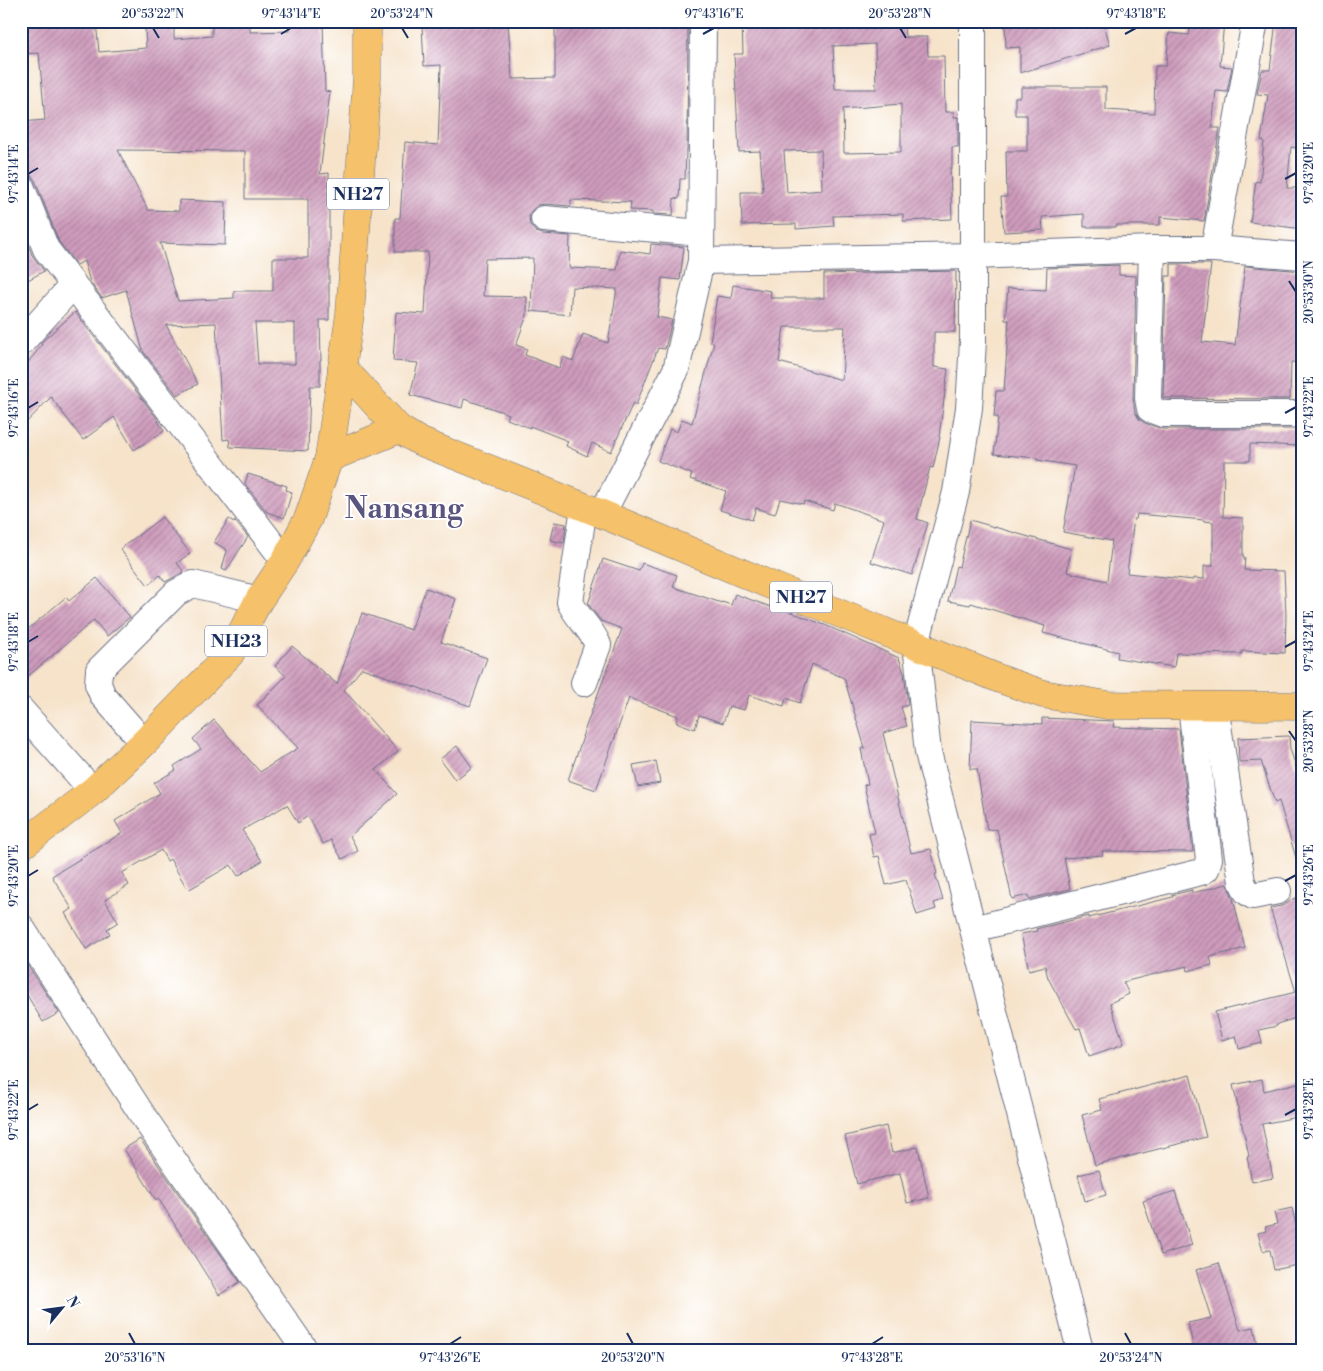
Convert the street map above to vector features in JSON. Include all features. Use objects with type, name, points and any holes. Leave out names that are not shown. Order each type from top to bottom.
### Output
[{"type":"main road","name":"NH27","points":[[368,21],[367,78],[350,314],[342,367],[399,429],[419,441],[1000,679],[1043,694],[1106,705],[1302,706]]},
{"type":"main road","name":"NH23","points":[[21,846],[94,791],[144,743],[230,654],[259,600],[308,519],[330,458],[342,367]]},
{"type":"main road","points":[[330,458],[399,429]]},
{"type":"street","points":[[584,683],[598,645],[596,639],[574,611],[570,602],[593,511],[676,370],[701,261],[703,21]]},
{"type":"street","points":[[973,21],[974,256],[973,342],[969,408],[956,492],[916,644],[928,752],[1080,1350]]},
{"type":"street","points":[[1214,249],[1255,21]]},
{"type":"street","points":[[21,186],[46,249],[284,561]]},
{"type":"street","points":[[544,219],[701,233]]},
{"type":"street","points":[[701,261],[974,256],[1152,249],[1214,249],[1302,256]]},
{"type":"street","points":[[1152,249],[1148,398],[1150,409],[1164,414],[1302,414]]},
{"type":"street","points":[[21,343],[73,285]]},
{"type":"street","points":[[144,743],[103,696],[98,684],[99,670],[176,593],[193,584],[259,600]]},
{"type":"street","points":[[973,929],[1201,872],[1206,869],[1209,859],[1203,706]]},
{"type":"street","points":[[1203,706],[1242,882],[1247,892],[1253,896],[1278,891]]},
{"type":"street","points":[[21,710],[94,791]]},
{"type":"street","points":[[21,927],[148,1122],[306,1350]]},
{"type":"building","points":[[51,21],[96,21],[99,52],[146,48],[145,29],[174,28],[174,39],[212,36],[212,21],[250,21],[250,32],[289,31],[290,21],[323,21],[325,91],[330,92],[320,174],[329,173],[329,320],[320,320],[320,386],[310,386],[308,451],[230,447],[229,439],[223,440],[216,323],[166,325],[198,384],[177,395],[143,351],[126,290],[102,298],[90,282],[84,261],[77,265],[59,242],[35,180],[30,174],[21,171],[21,122],[45,120],[39,53],[21,54],[21,24]],"holes":[[[118,150],[245,151],[245,199],[308,199],[308,258],[273,258],[273,291],[234,291],[234,298],[178,301],[160,243],[225,245],[226,202],[179,200],[179,211],[148,210]],[[255,323],[295,323],[295,364],[258,364]]]},
{"type":"building","points":[[508,21],[512,79],[555,78],[555,21],[688,21],[685,179],[680,179],[679,199],[674,198],[673,215],[653,214],[653,211],[630,210],[631,202],[571,200],[571,206],[538,205],[532,210],[529,217],[530,225],[536,232],[570,236],[569,268],[617,270],[620,250],[650,254],[651,244],[684,247],[680,280],[662,278],[657,317],[672,320],[665,349],[658,348],[636,405],[633,403],[611,452],[592,443],[587,456],[566,446],[568,441],[507,419],[509,414],[464,399],[462,408],[410,395],[418,363],[393,361],[396,312],[425,314],[428,252],[395,252],[395,218],[400,218],[405,142],[438,145],[441,65],[424,66],[422,25]],"holes":[[[533,258],[531,311],[570,315],[572,287],[617,289],[608,343],[583,334],[573,361],[563,357],[559,368],[525,355],[527,349],[516,345],[527,315],[527,297],[483,296],[485,259]]]},
{"type":"building","points":[[742,21],[904,21],[905,37],[927,37],[928,56],[944,56],[945,112],[954,112],[954,117],[958,117],[958,147],[952,147],[952,168],[950,168],[952,219],[903,221],[903,214],[833,216],[834,226],[796,229],[796,224],[742,225],[741,192],[763,192],[760,151],[739,152],[734,54],[743,54]],"holes":[[[875,44],[876,89],[835,89],[833,46]],[[901,104],[901,152],[844,153],[843,109]],[[821,150],[822,190],[787,193],[784,151]]]},
{"type":"building","points":[[1103,21],[1110,45],[1020,73],[1020,47],[1006,48],[1005,24]]},
{"type":"building","points":[[1192,21],[1224,21],[1220,66],[1232,67],[1227,92],[1216,91],[1212,128],[1220,128],[1204,221],[1160,217],[1160,225],[1084,227],[1084,214],[1042,217],[1043,230],[1004,232],[1001,197],[1007,197],[1006,151],[1027,151],[1027,115],[1015,115],[1015,97],[1021,97],[1021,87],[1106,87],[1106,110],[1154,113],[1155,66],[1166,66],[1169,33],[1189,35]]},
{"type":"building","points":[[1276,21],[1302,21],[1302,149],[1291,147],[1287,188],[1302,188],[1302,229],[1250,222],[1256,181],[1260,182],[1264,141],[1261,140],[1268,95],[1257,94],[1262,70],[1270,70]]},
{"type":"building","points":[[21,227],[32,255],[44,271],[21,284]]},
{"type":"building","points":[[1171,264],[1211,264],[1202,342],[1235,345],[1245,266],[1302,271],[1302,363],[1291,362],[1290,399],[1163,398],[1166,276],[1171,276]]},
{"type":"building","points":[[1119,265],[1119,275],[1136,276],[1133,398],[1135,412],[1139,419],[1145,423],[1163,429],[1302,429],[1302,446],[1250,444],[1250,461],[1224,461],[1223,517],[1243,518],[1244,570],[1284,571],[1285,653],[1242,651],[1242,654],[1176,653],[1174,667],[1117,658],[1118,652],[1043,633],[1045,626],[971,603],[970,605],[948,601],[956,566],[959,567],[970,520],[1071,549],[1067,572],[1107,581],[1112,541],[1063,532],[1075,466],[1037,460],[1037,458],[994,454],[998,417],[994,417],[996,391],[1004,391],[1009,320],[1005,320],[1008,288],[1046,290],[1047,268]],"holes":[[[1137,514],[1213,522],[1213,566],[1204,566],[1204,579],[1193,578],[1193,580],[1127,573],[1134,519],[1136,519]]]},
{"type":"building","points":[[956,271],[955,332],[934,332],[934,367],[948,369],[940,437],[933,468],[930,467],[917,519],[928,523],[912,575],[871,562],[884,520],[835,503],[833,510],[804,501],[803,504],[780,499],[775,514],[756,508],[752,520],[720,510],[726,491],[690,479],[692,474],[658,461],[670,429],[677,432],[682,419],[692,423],[714,343],[710,342],[717,296],[731,298],[733,285],[771,291],[770,298],[824,298],[824,274]],"holes":[[[784,327],[845,327],[842,380],[779,362]]]},
{"type":"building","points":[[75,312],[156,417],[164,431],[134,450],[114,417],[83,440],[51,397],[21,428],[21,371],[42,345],[41,343]]},
{"type":"building","points":[[248,474],[287,486],[286,490],[292,492],[284,518],[267,512],[245,484]]},
{"type":"building","points":[[162,517],[190,553],[177,563],[184,572],[165,582],[160,575],[148,585],[120,549]]},
{"type":"building","points":[[229,519],[235,523],[235,521],[248,537],[226,571],[222,569],[227,550],[214,542]]},
{"type":"building","points":[[554,522],[566,524],[564,543],[550,540]]},
{"type":"building","points":[[603,559],[639,571],[642,563],[677,575],[673,587],[722,603],[731,605],[735,594],[771,607],[772,605],[825,625],[899,658],[904,673],[908,705],[901,707],[907,726],[883,733],[911,853],[931,849],[937,874],[935,874],[943,900],[934,903],[936,909],[917,915],[906,880],[886,885],[879,856],[874,857],[869,834],[875,833],[864,785],[868,784],[861,749],[865,748],[844,678],[812,664],[800,703],[786,698],[784,706],[749,695],[744,710],[729,706],[723,723],[699,715],[695,729],[676,722],[678,716],[629,698],[596,790],[568,780],[622,629],[601,621],[588,604]]},
{"type":"building","points":[[97,578],[130,617],[107,636],[94,620],[21,682],[21,635],[66,597],[69,601]]},
{"type":"building","points":[[426,588],[456,599],[441,642],[487,658],[470,706],[362,668],[344,690],[398,751],[376,770],[397,794],[350,836],[358,851],[342,859],[331,840],[323,844],[308,816],[298,823],[287,805],[242,830],[262,861],[238,876],[231,865],[188,890],[170,859],[167,861],[161,850],[122,873],[129,885],[105,900],[118,922],[107,929],[110,934],[86,949],[65,913],[72,909],[52,876],[122,833],[115,821],[160,793],[154,783],[176,770],[174,766],[201,749],[193,739],[214,720],[260,772],[298,748],[257,705],[286,676],[275,666],[292,646],[337,684],[362,613],[411,630]]},
{"type":"building","points":[[1042,718],[1114,721],[1113,727],[1179,729],[1193,852],[1102,851],[1103,855],[1064,858],[1070,889],[1029,899],[1028,895],[1012,899],[997,829],[987,830],[977,769],[970,769],[972,720],[1042,724]]},
{"type":"building","points":[[1289,736],[1290,749],[1302,785],[1302,860],[1297,861],[1279,801],[1275,803],[1261,761],[1239,762],[1238,738]]},
{"type":"building","points":[[457,746],[472,767],[455,780],[440,759]]},
{"type":"building","points":[[656,761],[660,783],[638,787],[633,765]]},
{"type":"building","points":[[1227,884],[1233,898],[1245,948],[1210,957],[1212,965],[1188,971],[1187,966],[1123,982],[1129,994],[1110,1003],[1124,1044],[1089,1056],[1080,1028],[1076,1029],[1048,978],[1045,966],[1029,970],[1021,934],[1173,897],[1172,895],[1192,890],[1192,893]]},
{"type":"building","points":[[1302,896],[1302,1016],[1277,1024],[1277,1026],[1259,1030],[1262,1043],[1239,1049],[1236,1036],[1222,1040],[1215,1012],[1296,992],[1270,908],[1281,906],[1290,900]]},
{"type":"building","points":[[21,955],[59,1013],[43,1022],[21,985]]},
{"type":"building","points":[[1190,1075],[1206,1137],[1095,1165],[1082,1115],[1102,1110],[1099,1099]]},
{"type":"building","points":[[1262,1079],[1264,1091],[1302,1082],[1302,1116],[1262,1124],[1273,1178],[1252,1182],[1247,1157],[1249,1156],[1233,1085]]},
{"type":"building","points":[[886,1126],[892,1153],[918,1147],[929,1198],[907,1203],[900,1173],[857,1184],[845,1136]]},
{"type":"building","points":[[140,1139],[240,1282],[219,1295],[158,1198],[156,1200],[124,1149]]},
{"type":"building","points":[[1099,1170],[1106,1195],[1085,1201],[1078,1175]]},
{"type":"building","points":[[1175,1191],[1192,1245],[1161,1255],[1143,1201]]},
{"type":"building","points":[[1292,1208],[1302,1250],[1302,1264],[1274,1270],[1270,1250],[1263,1251],[1258,1233],[1266,1231],[1265,1227],[1277,1224],[1274,1212]]},
{"type":"building","points":[[1219,1263],[1240,1330],[1254,1327],[1259,1350],[1194,1350],[1188,1323],[1211,1318],[1196,1270]]},
{"type":"district","name":"Nansang","points":[[404,509]]}]
